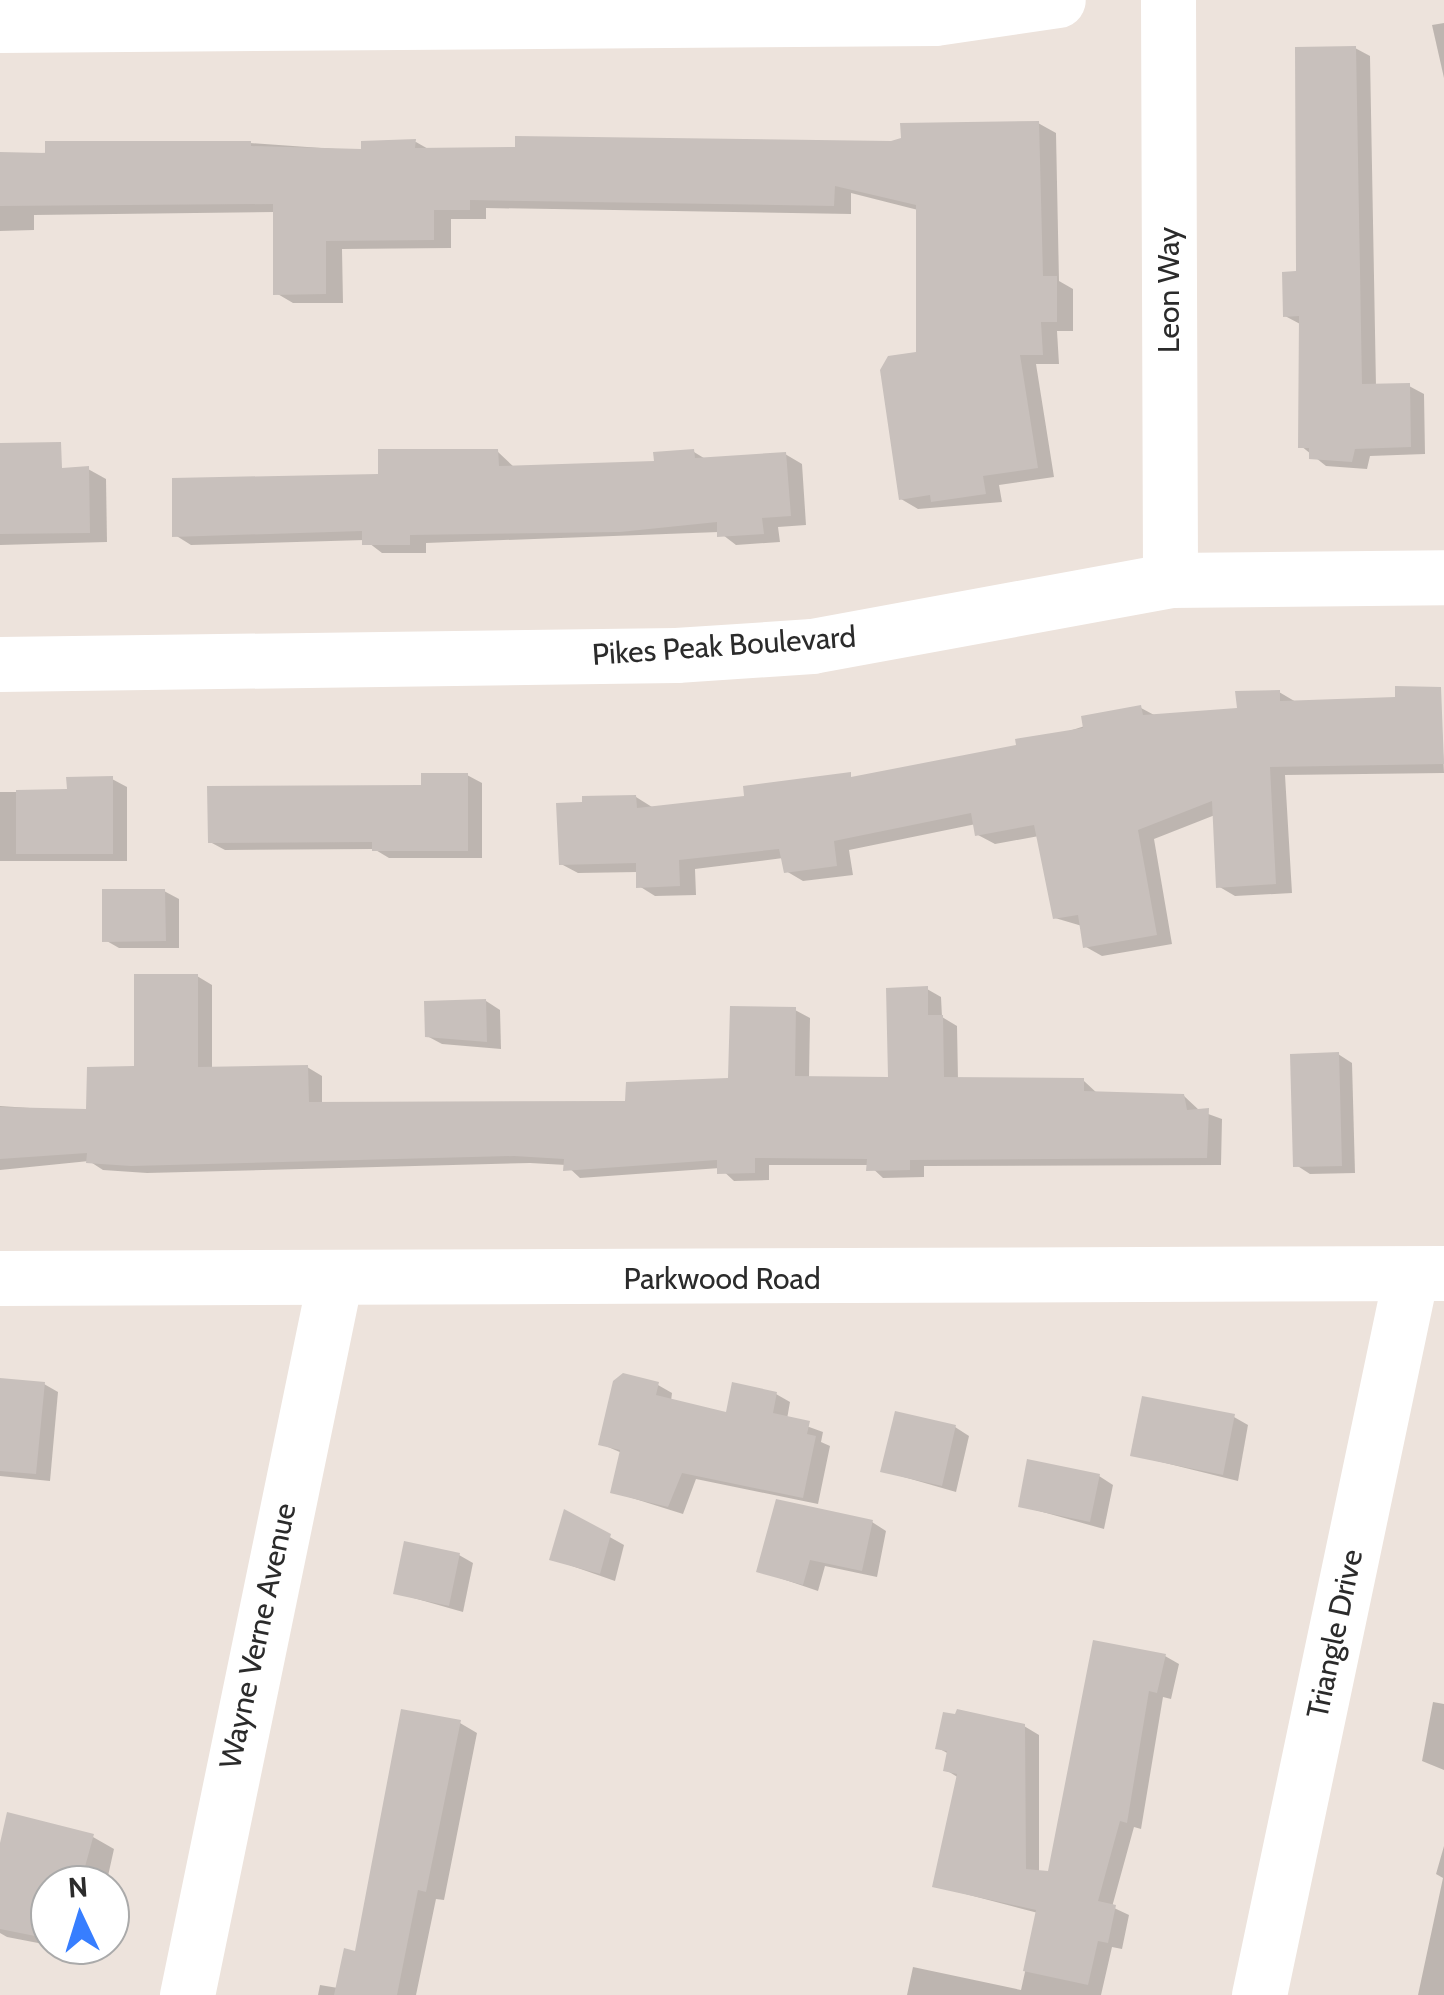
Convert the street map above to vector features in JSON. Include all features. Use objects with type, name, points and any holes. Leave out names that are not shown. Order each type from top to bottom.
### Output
[{"type":"street","points":[[0,25],[935,18],[1058,0]]},
{"type":"street","name":"Leon Way","points":[[1168,0],[1170,580]]},
{"type":"street","name":"Pikes Peak Boulevard","points":[[0,664],[596,657],[793,647],[1170,580],[1444,577]]},
{"type":"street","name":"Parkwood Road","points":[[0,1278],[1428,1273]]},
{"type":"street","name":"Triangle Drive","points":[[1259,1995],[1428,1273]]},
{"type":"street","name":"Wayne Verne Avenue","points":[[187,1995],[335,1278]]},
{"type":"building","points":[[1356,46],[1362,384],[1410,383],[1411,447],[1355,449],[1352,462],[1309,459],[1309,448],[1298,448],[1299,316],[1283,317],[1282,272],[1296,271],[1295,47]]},
{"type":"building","points":[[1039,121],[1043,276],[1057,276],[1057,322],[1041,322],[1043,355],[1020,355],[1038,468],[983,476],[986,494],[931,502],[930,495],[899,500],[880,370],[888,356],[916,352],[916,205],[835,186],[834,206],[470,200],[470,210],[434,210],[434,240],[326,241],[326,294],[273,295],[273,204],[0,206],[0,152],[45,153],[45,141],[251,141],[251,146],[361,149],[361,141],[416,139],[415,148],[515,147],[515,136],[891,141],[901,138],[900,123]]},
{"type":"building","points":[[61,442],[62,468],[89,466],[90,533],[0,534],[0,443]]},
{"type":"building","points":[[378,449],[498,449],[499,466],[654,461],[653,452],[694,449],[695,458],[786,452],[791,516],[762,518],[764,534],[717,537],[717,522],[620,532],[410,535],[410,545],[362,545],[362,531],[172,537],[172,478],[378,474]]},
{"type":"building","points":[[1395,686],[1441,687],[1444,764],[1270,767],[1276,884],[1216,888],[1212,801],[1138,830],[1157,935],[1083,948],[1078,915],[1053,919],[1034,825],[975,836],[971,813],[834,841],[837,866],[784,873],[779,849],[679,860],[680,886],[636,888],[636,863],[559,865],[556,803],[582,802],[582,796],[636,795],[637,808],[744,796],[743,786],[851,772],[851,777],[1016,745],[1015,739],[1083,728],[1081,716],[1141,705],[1143,715],[1237,708],[1235,691],[1280,690],[1280,701],[1395,697]]},
{"type":"building","points":[[421,773],[468,773],[468,851],[372,851],[372,842],[208,843],[207,786],[421,785]]},
{"type":"building","points":[[113,776],[113,854],[16,854],[16,790],[67,789],[66,777]]},
{"type":"building","points":[[102,889],[165,889],[166,941],[102,942]]},
{"type":"building","points":[[134,974],[198,974],[198,1067],[308,1065],[309,1102],[625,1101],[626,1082],[728,1078],[730,1006],[796,1007],[795,1076],[888,1077],[886,988],[928,986],[928,1015],[943,1015],[944,1077],[1084,1078],[1084,1091],[1184,1094],[1187,1110],[1209,1108],[1207,1158],[910,1160],[910,1170],[866,1171],[867,1159],[755,1158],[755,1173],[717,1174],[717,1160],[563,1171],[564,1159],[514,1156],[131,1166],[86,1163],[87,1153],[0,1159],[0,1107],[86,1109],[87,1067],[134,1066]]},
{"type":"building","points":[[486,999],[487,1042],[425,1037],[424,1001]]},
{"type":"building","points":[[1339,1052],[1342,1166],[1293,1167],[1290,1054]]},
{"type":"building","points":[[623,1373],[659,1382],[656,1395],[726,1412],[732,1382],[777,1392],[773,1413],[810,1421],[807,1434],[816,1436],[803,1498],[682,1473],[668,1507],[610,1493],[620,1450],[598,1445],[613,1381]]},
{"type":"building","points":[[0,1378],[45,1382],[36,1474],[0,1471]]},
{"type":"building","points":[[1142,1396],[1235,1414],[1223,1475],[1130,1456]]},
{"type":"building","points":[[895,1411],[956,1425],[942,1486],[880,1472]]},
{"type":"building","points":[[1027,1459],[1100,1474],[1090,1522],[1018,1507]]},
{"type":"building","points":[[776,1499],[873,1520],[862,1571],[810,1560],[803,1585],[756,1572]]},
{"type":"building","points":[[564,1509],[611,1534],[600,1574],[549,1560]]},
{"type":"building","points":[[404,1541],[460,1553],[449,1606],[393,1594]]},
{"type":"building","points":[[1093,1640],[1166,1654],[1157,1693],[1149,1691],[1127,1823],[1120,1821],[1098,1901],[1116,1905],[1108,1943],[1098,1941],[1088,1985],[1023,1971],[1036,1910],[932,1887],[957,1774],[943,1771],[947,1751],[935,1749],[943,1712],[955,1714],[957,1709],[1025,1724],[1026,1869],[1048,1871]]},
{"type":"building","points":[[401,1709],[461,1720],[426,1892],[418,1890],[397,1995],[334,1995],[344,1948],[355,1951]]},
{"type":"building","points":[[7,1812],[94,1834],[85,1865],[30,1865],[30,1935],[0,1929],[0,1843]]}]
